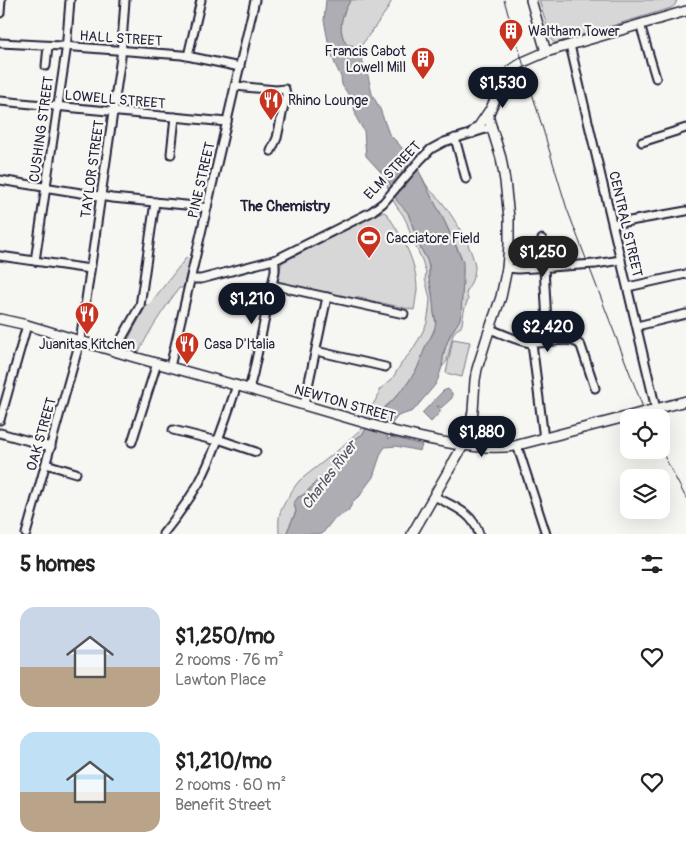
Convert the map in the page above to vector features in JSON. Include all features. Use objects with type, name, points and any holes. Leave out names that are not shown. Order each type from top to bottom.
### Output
[{"type":"main road","points":[[531,0],[546,52]]},
{"type":"main road","points":[[472,133],[479,126],[507,76],[516,66],[526,60],[546,52],[686,11]]},
{"type":"main road","points":[[412,534],[468,437],[477,369],[500,300],[507,268],[509,240],[508,204],[502,164],[489,117],[490,108]]},
{"type":"main road","name":"NEWTON STREET","points":[[0,319],[249,388],[415,437],[464,445],[517,446],[620,418]]},
{"type":"main road","name":"NEWTON STREET","points":[[656,409],[686,401]]},
{"type":"street","points":[[0,13],[1,0]]},
{"type":"street","name":"CUSHING STREET","points":[[34,261],[58,106],[70,0]]},
{"type":"street","name":"TAYLOR STREET","points":[[80,341],[122,50],[125,0]]},
{"type":"street","points":[[188,56],[201,0]]},
{"type":"street","name":"PINE STREET","points":[[170,366],[255,0]]},
{"type":"street","points":[[640,24],[656,78]]},
{"type":"street","name":"HALL STREET","points":[[0,43],[188,56],[240,67]]},
{"type":"street","name":"CENTRAL STREET","points":[[570,45],[637,326],[652,409]]},
{"type":"street","points":[[46,66],[48,46]]},
{"type":"street","points":[[235,86],[276,90],[285,89],[286,95],[276,141],[271,151]]},
{"type":"street","name":"LOWELL STREET","points":[[0,101],[227,122]]},
{"type":"street","points":[[171,154],[175,117]]},
{"type":"street","name":"ELM STREET","points":[[191,279],[201,279],[274,260],[371,212],[384,201],[429,150],[455,138],[492,127]]},
{"type":"street","points":[[642,142],[686,128]]},
{"type":"street","points":[[455,138],[466,179]]},
{"type":"street","points":[[0,180],[101,196],[207,208]]},
{"type":"street","points":[[117,352],[122,338],[140,306],[155,202]]},
{"type":"street","points":[[613,224],[686,212]]},
{"type":"street","points":[[542,239],[552,267]]},
{"type":"street","points":[[0,256],[90,269]]},
{"type":"street","points":[[249,388],[275,270],[274,260]]},
{"type":"street","points":[[507,268],[595,264],[621,260]]},
{"type":"street","points":[[544,267],[548,342]]},
{"type":"street","points":[[628,287],[686,274]]},
{"type":"street","points":[[272,285],[404,314]]},
{"type":"street","points":[[304,405],[328,297]]},
{"type":"street","points":[[637,326],[686,314]]},
{"type":"street","points":[[0,420],[27,325]]},
{"type":"street","points":[[490,329],[532,343],[567,340],[578,343],[581,346],[594,388]]},
{"type":"street","name":"OAK STREET","points":[[26,534],[80,341]]},
{"type":"street","points":[[532,343],[544,438]]},
{"type":"street","points":[[316,351],[384,368]]},
{"type":"street","points":[[132,442],[157,363]]},
{"type":"street","points":[[163,534],[182,510],[196,487],[217,440],[237,385]]},
{"type":"street","points":[[173,430],[217,440],[256,452]]},
{"type":"street","points":[[0,433],[51,448]]},
{"type":"street","points":[[517,446],[546,534]]},
{"type":"street","points":[[46,464],[76,473]]},
{"type":"street","points":[[434,496],[469,516],[479,534]]},
{"type":"shaded area","points":[[351,0],[392,0],[361,46],[347,45],[342,34],[343,17]]},
{"type":"shaded area","points":[[539,0],[677,0],[671,8],[555,43],[551,39]]},
{"type":"shaded area","points":[[419,173],[457,223],[471,251],[475,267],[466,293],[468,299],[462,324],[453,334],[447,361],[442,367],[451,333],[461,315],[463,268],[461,256]]},
{"type":"shaded area","points":[[386,179],[395,196],[408,213],[419,245],[427,260],[436,325],[417,369],[407,384],[383,409],[372,415],[364,433],[352,443],[353,452],[346,460],[328,472],[294,503],[296,511],[286,534],[279,534],[280,513],[294,488],[299,481],[361,429],[368,409],[374,403],[379,390],[392,379],[411,352],[427,323],[430,298],[425,279],[426,273],[407,223],[389,193]]},
{"type":"shaded area","points":[[384,212],[398,232],[412,260],[417,290],[414,310],[355,297],[354,299],[278,281],[283,262]]},
{"type":"shaded area","points":[[186,258],[190,259],[183,288],[179,288],[168,304],[139,352],[124,348],[145,305],[149,305]]},
{"type":"shaded area","points":[[453,339],[470,342],[462,377],[446,373]]},
{"type":"water","name":"Charles River","points":[[326,0],[351,0],[342,22],[341,28],[344,40],[347,45],[359,46],[372,94],[389,134],[417,167],[463,262],[461,315],[444,351],[442,367],[435,385],[413,411],[398,416],[387,436],[388,439],[392,437],[422,445],[420,451],[396,446],[385,447],[373,477],[360,496],[355,499],[348,511],[333,520],[322,534],[286,534],[296,512],[294,503],[298,497],[306,494],[318,479],[346,460],[353,452],[352,443],[364,433],[372,415],[383,409],[407,384],[417,369],[426,345],[434,332],[436,321],[429,278],[429,264],[419,245],[408,213],[397,201],[389,181],[366,156],[364,131],[357,119],[352,100],[342,85],[341,77],[329,46],[324,20]]},
{"type":"water","points":[[448,389],[452,393],[452,398],[441,408],[437,406],[441,411],[431,422],[422,413],[443,391]]},
{"type":"railway","points":[[504,0],[567,209],[644,409]]},
{"type":"railway","points":[[666,459],[686,498]]},
{"type":"place","name":"Waltham Tower","points":[[511,52]]},
{"type":"place","name":"Francis Cabot Lowell Mill","points":[[423,80]]},
{"type":"place","name":"Rhino Lounge","points":[[271,121]]},
{"type":"place","name":"Cacciatore Field","points":[[369,259]]},
{"type":"place","name":"Juanitas Kitchen","points":[[87,335]]},
{"type":"place","name":"Casa D'Italia","points":[[187,365]]},
{"type":"district","name":"The Chemistry","points":[[285,206]]}]
